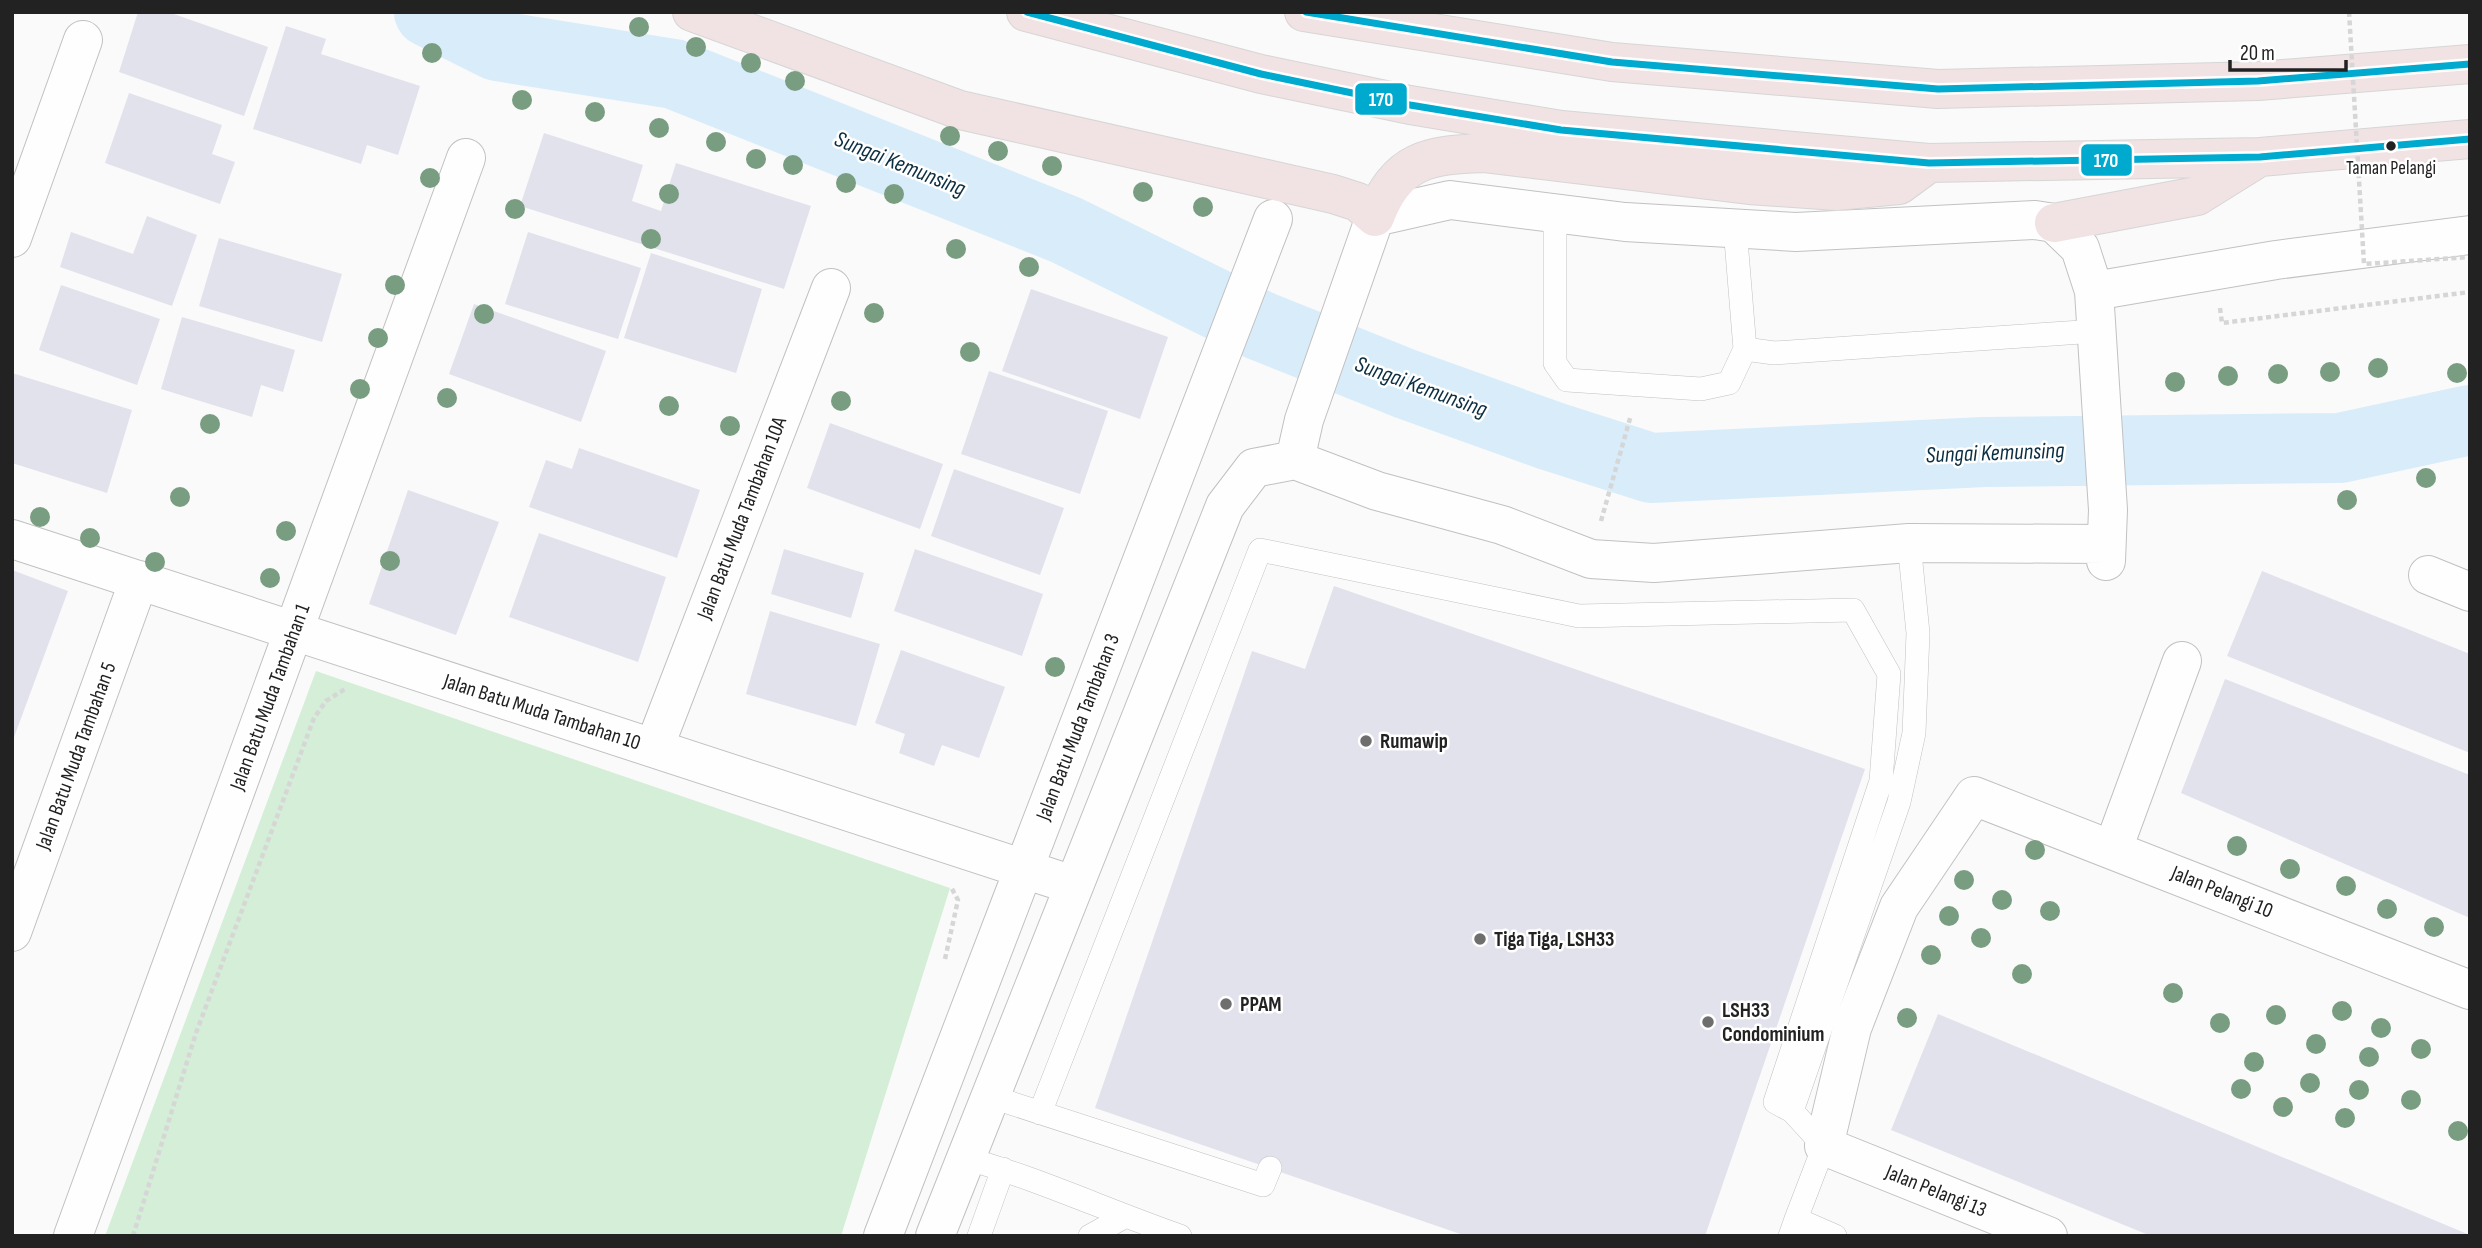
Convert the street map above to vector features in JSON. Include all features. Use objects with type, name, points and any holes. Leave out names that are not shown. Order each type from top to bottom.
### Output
[{"type":"highway","points":[[692,12],[960,110],[1334,194],[1358,202],[1374,217],[1384,193],[1400,173],[1420,161],[1445,155],[1483,153],[1749,185],[1836,191],[1899,185],[1929,163]]},
{"type":"highway","points":[[1026,12],[1261,74],[1534,125],[1929,163],[2260,157],[2470,139]]},
{"type":"highway","points":[[1304,12],[1612,62],[1938,89],[2258,81],[2470,64]]},
{"type":"highway","points":[[2054,223],[2197,196],[2260,157]]},
{"type":"street","points":[[12,238],[24,168],[83,40]]},
{"type":"street","name":"Jalan Batu Muda Tambahan 1","points":[[73,1236],[466,158]]},
{"type":"street","points":[[938,1228],[1225,506],[1254,468],[1295,460],[1377,491],[1502,525],[1591,559],[1654,563],[1909,543],[2106,538],[2094,291],[2080,247],[2054,223],[2035,220],[1796,232],[1555,214],[1450,200],[1374,217],[1304,419],[1295,460]]},
{"type":"street","name":"Jalan Batu Muda Tambahan 3","points":[[883,1236],[1273,219]]},
{"type":"street","points":[[2094,291],[2214,270],[2470,235]]},
{"type":"street","name":"Jalan Batu Muda Tambahan 10A","points":[[654,748],[831,288]]},
{"type":"street","name":"Jalan Batu Muda Tambahan 10","points":[[12,539],[1073,885]]},
{"type":"street","points":[[2428,575],[2470,592]]},
{"type":"street","name":"Jalan Batu Muda Tambahan 5","points":[[12,932],[139,580]]},
{"type":"street","points":[[2113,849],[2182,661]]},
{"type":"street","name":"Jalan Pelangi 10","points":[[1824,1146],[1852,1028],[1899,907],[1974,796],[2468,986]]},
{"type":"street","name":"Jalan Pelangi 13","points":[[1824,1146],[2048,1236]]},
{"type":"lane","points":[[1555,214],[1555,363],[1567,380],[1701,389],[1729,383],[1745,349],[1735,229]]},
{"type":"lane","points":[[1745,349],[1774,353],[2096,331]]},
{"type":"lane","points":[[1792,1111],[1899,802],[1914,733],[1919,634],[1909,543]]},
{"type":"lane","points":[[1040,1113],[1259,550],[1578,616],[1853,610],[1889,674],[1881,781],[1775,1102],[1792,1111],[1824,1146],[1793,1228],[1835,1236]]},
{"type":"lane","points":[[989,1096],[1263,1185],[1270,1168]]},
{"type":"lane","points":[[965,1158],[1052,1186],[1124,1217],[1180,1236]]},
{"type":"lane","points":[[938,1228],[981,1235],[1003,1169]]},
{"type":"lane","points":[[1090,1236],[1124,1217]]},
{"type":"path","points":[[2349,12],[2364,264],[2470,257]]},
{"type":"path","points":[[2214,270],[2222,323],[2470,292]]},
{"type":"path","points":[[1591,559],[1639,386]]},
{"type":"path","points":[[133,1236],[196,1033],[314,718],[326,701],[346,689],[359,687]]},
{"type":"path","points":[[944,963],[958,900],[946,876]]},
{"type":"green space","points":[[316,671],[950,888],[841,1236],[105,1236]]},
{"type":"building","points":[[138,12],[168,12],[268,47],[244,116],[119,72]]},
{"type":"building","points":[[286,26],[326,39],[321,54],[420,86],[398,155],[367,145],[361,164],[253,129]]},
{"type":"building","points":[[129,93],[222,125],[212,154],[235,162],[220,204],[105,163]]},
{"type":"building","points":[[544,133],[643,165],[632,201],[661,211],[676,163],[811,206],[784,289],[520,206]]},
{"type":"building","points":[[147,216],[197,235],[172,306],[60,267],[71,232],[133,254]]},
{"type":"building","points":[[528,232],[641,268],[618,339],[505,304]]},
{"type":"building","points":[[219,238],[342,274],[322,342],[199,306]]},
{"type":"building","points":[[651,253],[762,289],[736,373],[624,338]]},
{"type":"building","points":[[61,285],[160,319],[137,385],[39,350]]},
{"type":"building","points":[[1031,289],[1168,337],[1140,419],[1002,371]]},
{"type":"building","points":[[474,304],[606,351],[581,422],[449,374]]},
{"type":"building","points":[[182,317],[295,350],[283,392],[261,385],[252,417],[161,389]]},
{"type":"building","points":[[989,371],[1108,411],[1080,494],[961,454]]},
{"type":"building","points":[[12,373],[132,410],[107,493],[12,463]]},
{"type":"building","points":[[830,423],[943,464],[920,529],[807,488]]},
{"type":"building","points":[[579,448],[700,490],[677,558],[529,507],[546,460],[572,469]]},
{"type":"building","points":[[954,469],[1064,508],[1040,575],[931,536]]},
{"type":"building","points":[[408,490],[499,522],[456,635],[369,604]]},
{"type":"building","points":[[539,533],[666,577],[638,662],[509,617]]},
{"type":"building","points":[[784,549],[864,573],[851,618],[771,594]]},
{"type":"building","points":[[915,549],[1043,594],[1022,656],[894,611]]},
{"type":"building","points":[[12,570],[68,591],[13,740],[12,740]]},
{"type":"building","points":[[2262,571],[2470,654],[2470,753],[2227,656]]},
{"type":"building","name":"Tiga Tiga, LSH33","points":[[1334,586],[1865,769],[1705,1236],[1466,1236],[1095,1108],[1252,651],[1305,669]]},
{"type":"building","points":[[770,611],[880,644],[856,726],[746,694]]},
{"type":"building","points":[[901,650],[1005,687],[979,758],[942,745],[934,766],[899,753],[905,734],[875,723]]},
{"type":"building","points":[[2225,679],[2470,775],[2470,918],[2181,793]]},
{"type":"building","points":[[1938,1014],[2470,1236],[2151,1236],[1891,1130]]},
{"type":"waterway","name":"Sungai Kemunsing","points":[[429,12],[497,46],[674,74],[1066,230],[1261,326],[1406,384],[1551,436],[1651,468],[1984,452],[2340,448],[2470,420]]},
{"type":"transit line","name":"170","points":[[1027,12],[1261,74],[1410,105],[1561,130],[1929,163],[2260,157],[2470,139]]},
{"type":"transit line","name":"170","points":[[1306,12],[1612,62],[1938,89],[2258,81],[2470,64]]},
{"type":"place","name":"Taman Pelangi","points":[[2391,146]]},
{"type":"place","name":"Rumawip","points":[[1366,741]]},
{"type":"place","name":"Tiga Tiga, LSH33","points":[[1480,939]]},
{"type":"place","name":"PPAM","points":[[1226,1004]]},
{"type":"place","name":"LSH33 Condominium","points":[[1708,1022]]}]
